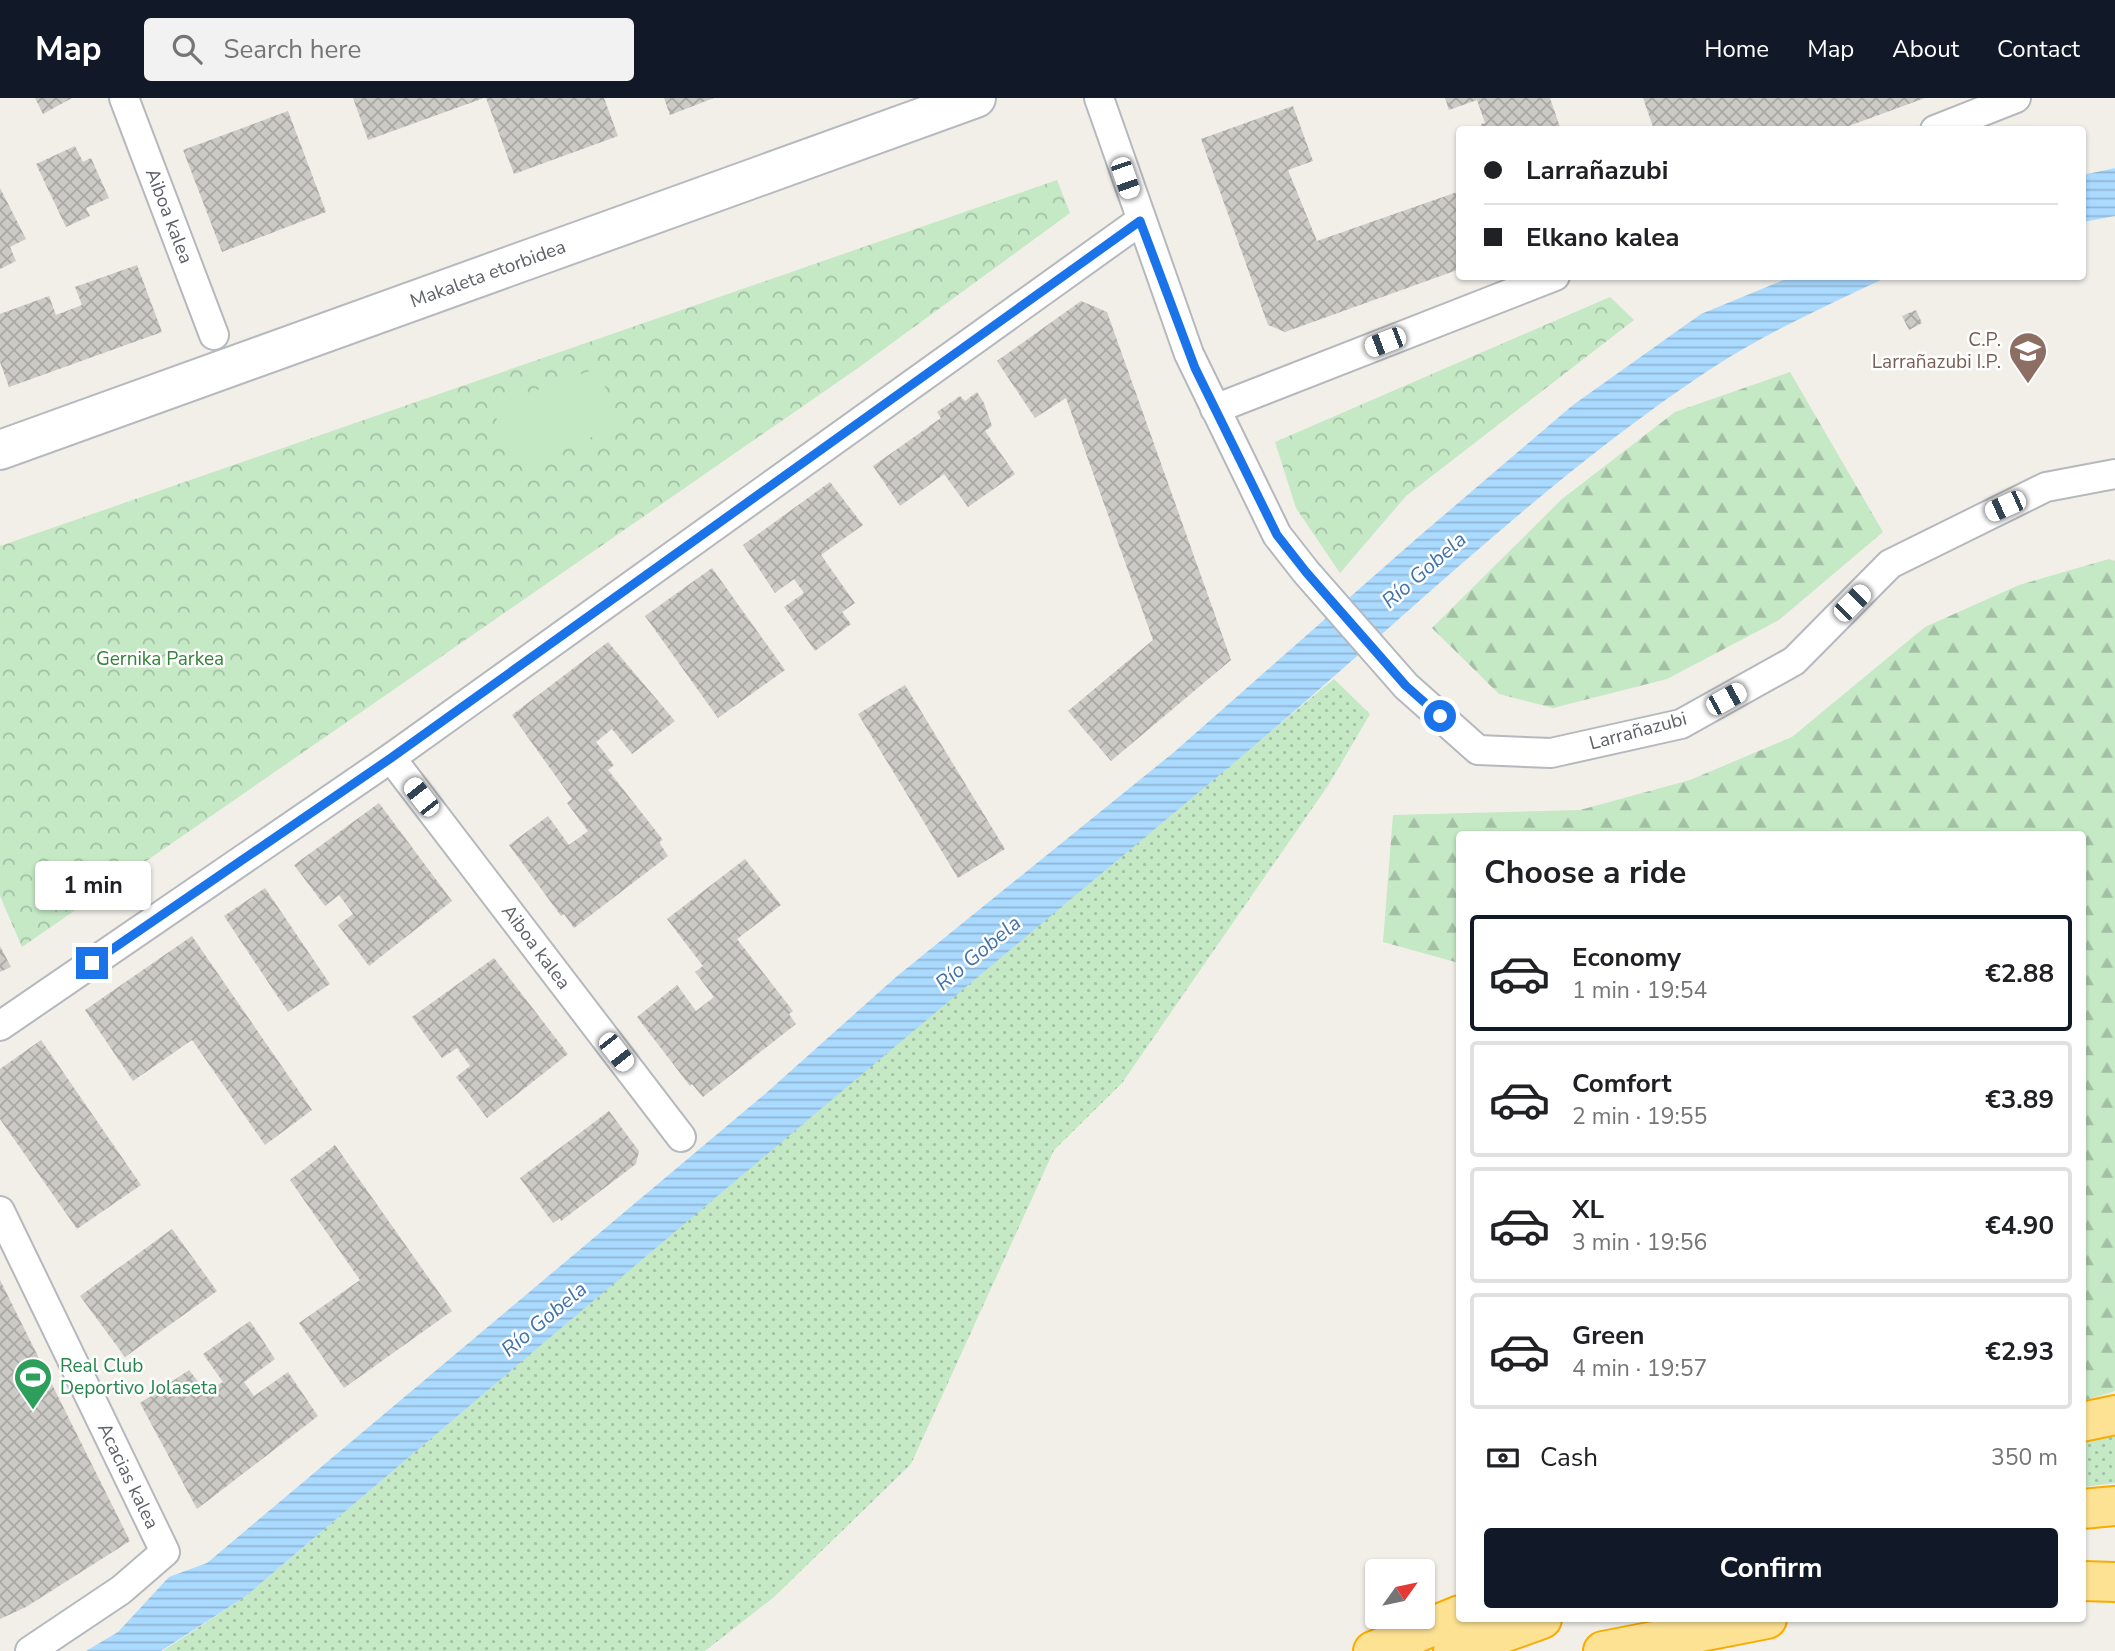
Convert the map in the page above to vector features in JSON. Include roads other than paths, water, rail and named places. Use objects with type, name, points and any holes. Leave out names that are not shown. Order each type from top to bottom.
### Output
[{"type":"highway","points":[[2086,1421],[2115,1415]]},
{"type":"highway","points":[[2086,1509],[2115,1506]]},
{"type":"highway","points":[[2086,1581],[2115,1581]]},
{"type":"highway","points":[[1373,1651],[1456,1617]]},
{"type":"highway","points":[[1453,1651],[1534,1622]]},
{"type":"highway","points":[[1604,1651],[1753,1622]]},
{"type":"street","name":"Makaleta etorbidea","points":[[0,450],[976,98]]},
{"type":"street","name":"Larrañazubi","points":[[1099,98],[1189,355],[1277,535],[1406,686],[1478,750],[1550,753],[1681,724],[1794,661],[1890,564],[2046,487],[2115,474]]},
{"type":"street","points":[[1945,126],[2016,98]]},
{"type":"street","name":"Aiboa kalea","points":[[128,99],[214,335]]},
{"type":"street","points":[[0,1026],[391,758],[1140,221]]},
{"type":"street","points":[[1215,409],[1545,280]]},
{"type":"street","name":"Aiboa kalea","points":[[391,758],[681,1137]]},
{"type":"street","name":"Acacias kalea","points":[[0,1211],[165,1552],[121,1590],[30,1651]]},
{"type":"water","points":[[2115,168],[2115,216],[2086,221],[2086,174]]},
{"type":"water","name":"Río Gobela","points":[[1784,280],[1881,280],[1796,320],[1730,357],[1646,414],[1585,460],[1467,559],[1235,762],[246,1596],[161,1651],[86,1651],[118,1632],[169,1577],[207,1563],[765,1094],[896,977],[1173,753],[1573,405],[1701,314]]},
{"type":"place","name":"C.P. Larrañazubi I.P.","points":[[2028,385]]},
{"type":"place","name":"Real Club Deportivo Jolaseta","points":[[33,1411]]},
{"type":"park label","name":"Gernika Parkea","points":[[160,659]]}]
